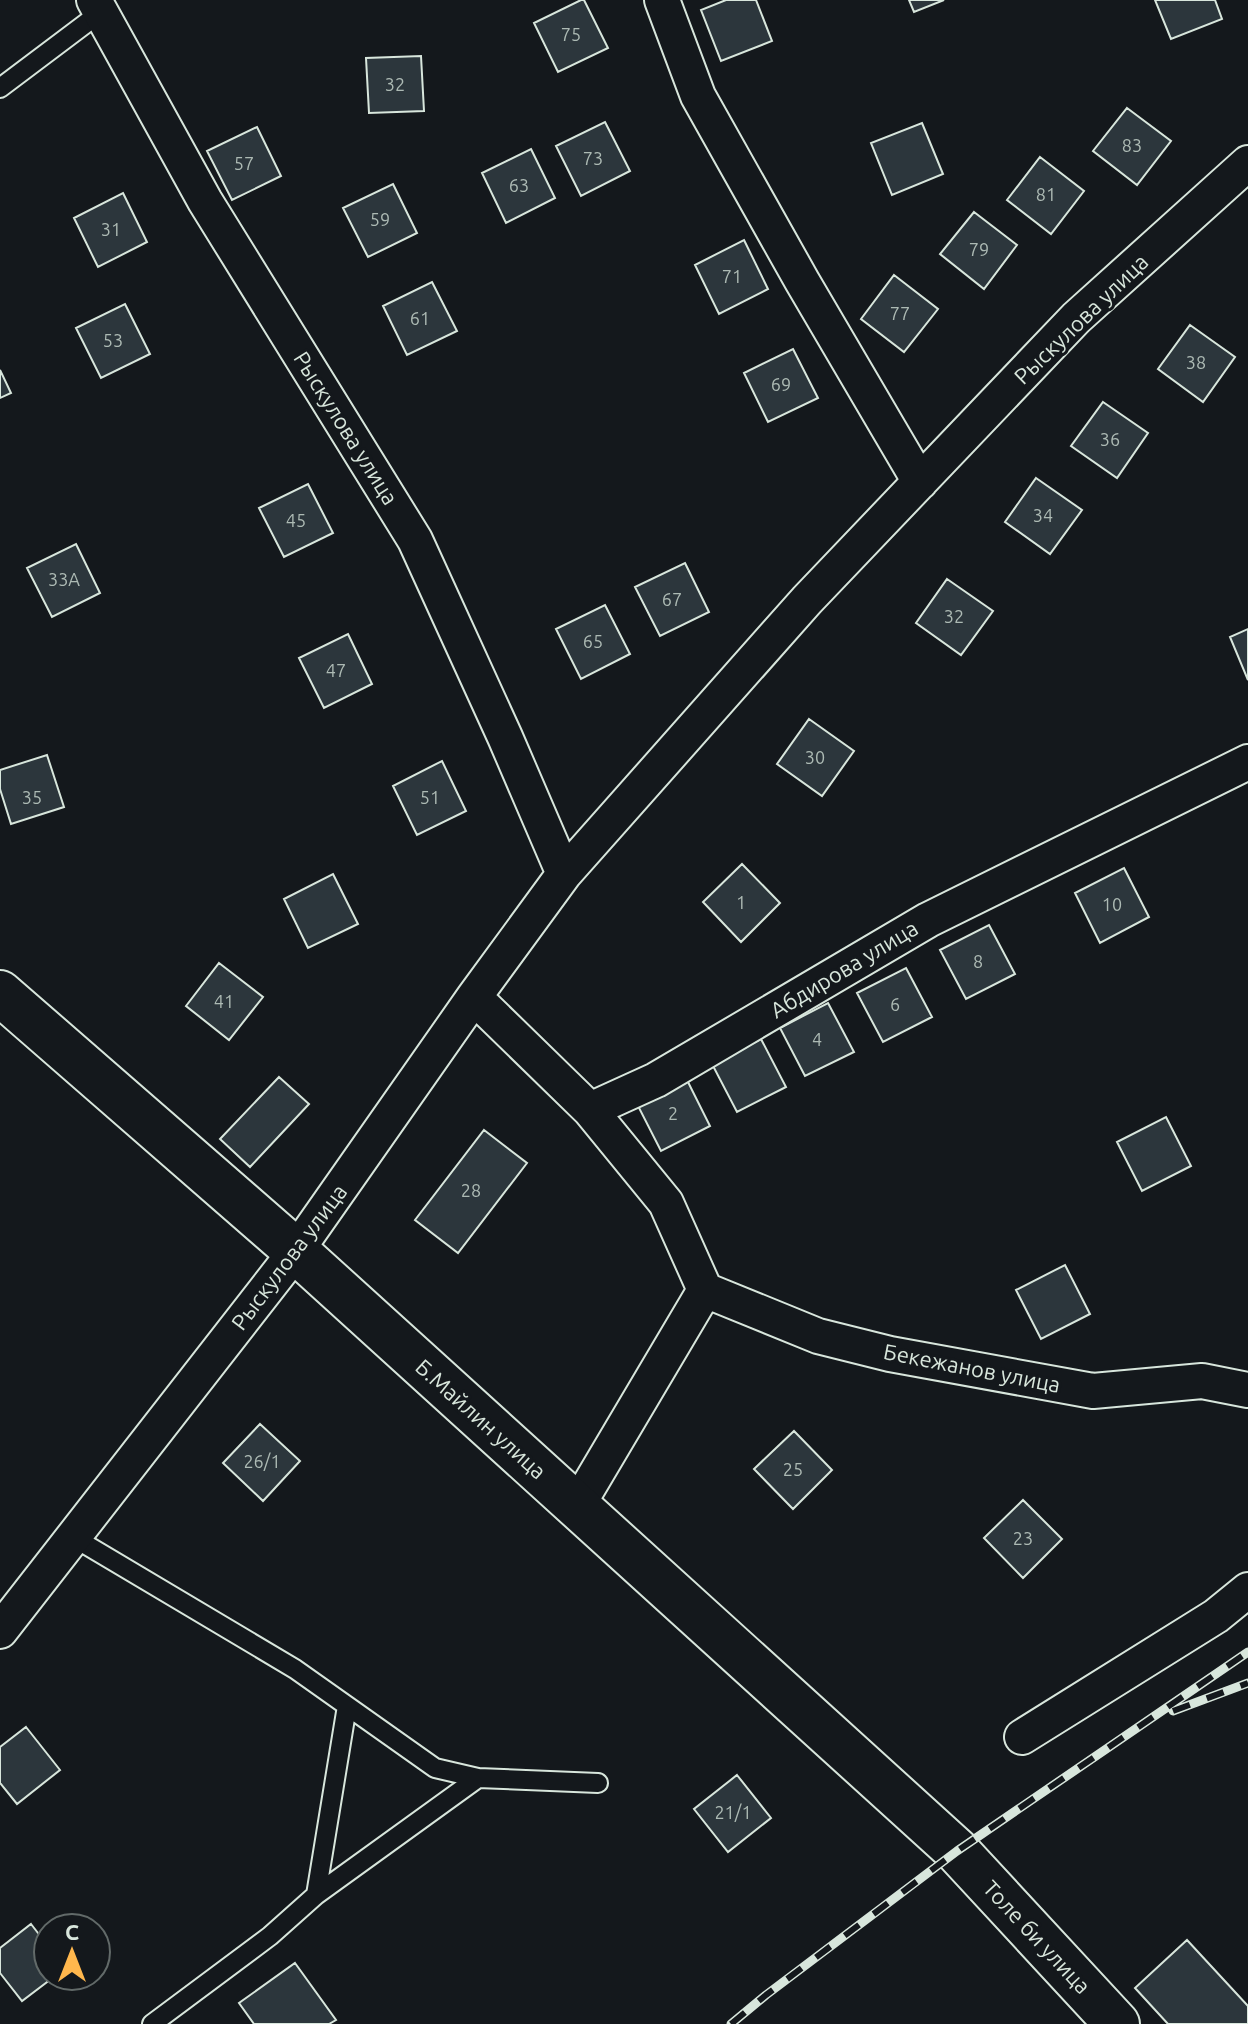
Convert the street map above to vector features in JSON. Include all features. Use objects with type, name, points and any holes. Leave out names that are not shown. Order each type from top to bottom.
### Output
[{"type":"street","points":[[662,0],[698,96],[920,482]]},
{"type":"street","name":"Рыскулова улица","points":[[98,6],[205,201],[415,540],[564,874]]},
{"type":"street","name":"Рыскулова улица","points":[[0,1631],[296,1251],[564,874],[807,600],[1076,318],[1248,163]]},
{"type":"street","name":"Абдирова улица","points":[[590,1110],[656,1080],[928,920],[1248,762]]},
{"type":"street","name":"Б.Майлин улица","points":[[0,993],[296,1251],[957,1851]]},
{"type":"street","points":[[474,997],[590,1110],[666,1203],[705,1290],[577,1506]]},
{"type":"street","name":"Бекежанов улица","points":[[705,1290],[818,1336],[890,1354],[1093,1391],[1202,1381],[1248,1390]]},
{"type":"street","points":[[1022,1737],[1216,1616],[1248,1590]]},
{"type":"street","name":"Толе би улица","points":[[957,1851],[1117,2024]]},
{"type":"lane","points":[[0,88],[98,6]]},
{"type":"lane","points":[[73,1537],[295,1669],[435,1768],[478,1778],[598,1783]]},
{"type":"lane","points":[[316,1895],[347,1706]]},
{"type":"lane","points":[[152,2024],[270,1936],[316,1895],[478,1778]]},
{"type":"building","points":[[584,0],[608,48],[558,72],[534,23]]},
{"type":"building","points":[[726,0],[756,0],[772,41],[721,61],[701,10]]},
{"type":"building","points":[[909,0],[944,0],[914,12]]},
{"type":"building","points":[[1155,0],[1215,0],[1222,19],[1171,39]]},
{"type":"building","points":[[421,56],[424,111],[369,113],[366,58]]},
{"type":"building","points":[[1127,108],[1171,141],[1137,185],[1093,151]]},
{"type":"building","points":[[605,122],[630,171],[581,196],[556,146]]},
{"type":"building","points":[[922,123],[943,174],[892,195],[871,143]]},
{"type":"building","points":[[257,127],[281,176],[232,200],[207,151]]},
{"type":"building","points":[[531,149],[555,198],[506,223],[482,173]]},
{"type":"building","points":[[1040,157],[1084,191],[1051,234],[1007,200]]},
{"type":"building","points":[[393,184],[417,233],[368,257],[343,208]]},
{"type":"building","points":[[123,193],[147,242],[98,267],[74,218]]},
{"type":"building","points":[[974,212],[1017,245],[984,289],[940,254]]},
{"type":"building","points":[[744,240],[768,289],[719,314],[695,265]]},
{"type":"building","points":[[894,275],[938,309],[904,352],[861,319]]},
{"type":"building","points":[[432,282],[457,331],[407,355],[383,306]]},
{"type":"building","points":[[125,304],[150,354],[101,378],[76,328]]},
{"type":"building","points":[[1190,325],[1235,357],[1203,402],[1158,369]]},
{"type":"building","points":[[793,349],[818,398],[768,422],[744,373]]},
{"type":"building","points":[[0,370],[11,393],[0,398]]},
{"type":"building","points":[[1103,402],[1148,433],[1117,478],[1071,446]]},
{"type":"building","points":[[1036,478],[1082,510],[1050,554],[1005,522]]},
{"type":"building","points":[[308,484],[333,533],[284,557],[259,508]]},
{"type":"building","points":[[76,544],[100,593],[52,617],[27,568]]},
{"type":"building","points":[[685,563],[709,612],[660,636],[635,587]]},
{"type":"building","points":[[947,579],[993,611],[961,655],[916,623]]},
{"type":"building","points":[[605,605],[630,654],[581,679],[556,629]]},
{"type":"building","points":[[1248,629],[1248,680],[1230,637]]},
{"type":"building","points":[[348,634],[372,684],[324,708],[299,658]]},
{"type":"building","points":[[809,719],[854,751],[822,796],[777,764]]},
{"type":"building","points":[[47,755],[64,807],[11,824],[0,789],[0,770]]},
{"type":"building","points":[[442,761],[466,811],[417,835],[393,786]]},
{"type":"building","points":[[742,864],[780,903],[741,942],[703,902]]},
{"type":"building","points":[[1124,868],[1149,917],[1100,943],[1075,893]]},
{"type":"building","points":[[333,874],[358,924],[308,948],[284,899]]},
{"type":"building","points":[[989,925],[1015,974],[966,999],[940,950]]},
{"type":"building","points":[[219,963],[263,997],[229,1040],[186,1006]]},
{"type":"building","points":[[906,968],[932,1017],[883,1042],[857,993]]},
{"type":"building","points":[[828,1003],[854,1052],[805,1076],[780,1028]]},
{"type":"building","points":[[761,1039],[786,1087],[737,1112],[712,1064]]},
{"type":"building","points":[[685,1076],[710,1126],[661,1151],[636,1102]]},
{"type":"building","points":[[279,1077],[309,1104],[250,1167],[220,1139]]},
{"type":"building","points":[[1166,1117],[1191,1166],[1142,1191],[1117,1142]]},
{"type":"building","points":[[484,1130],[527,1163],[458,1253],[415,1220]]},
{"type":"building","points":[[1065,1265],[1090,1314],[1041,1339],[1016,1290]]},
{"type":"building","points":[[260,1424],[300,1461],[263,1501],[223,1463]]},
{"type":"building","points":[[794,1431],[832,1470],[793,1509],[754,1469]]},
{"type":"building","points":[[1023,1500],[1062,1539],[1023,1578],[984,1538]]},
{"type":"building","points":[[26,1727],[60,1770],[17,1804],[0,1783],[0,1747]]},
{"type":"building","points":[[737,1775],[771,1818],[728,1852],[694,1809]]},
{"type":"building","points":[[32,1925],[34,1992],[22,2001],[0,1973],[0,1948]]},
{"type":"building","points":[[1187,1940],[1248,2006],[1248,2024],[1168,2024],[1135,1988]]},
{"type":"building","points":[[295,1963],[336,2020],[329,2024],[254,2024],[239,2003]]},
{"type":"railway","points":[[731,2024],[957,1851],[1248,1652]]},
{"type":"railway","points":[[1173,1711],[1248,1683]]}]
